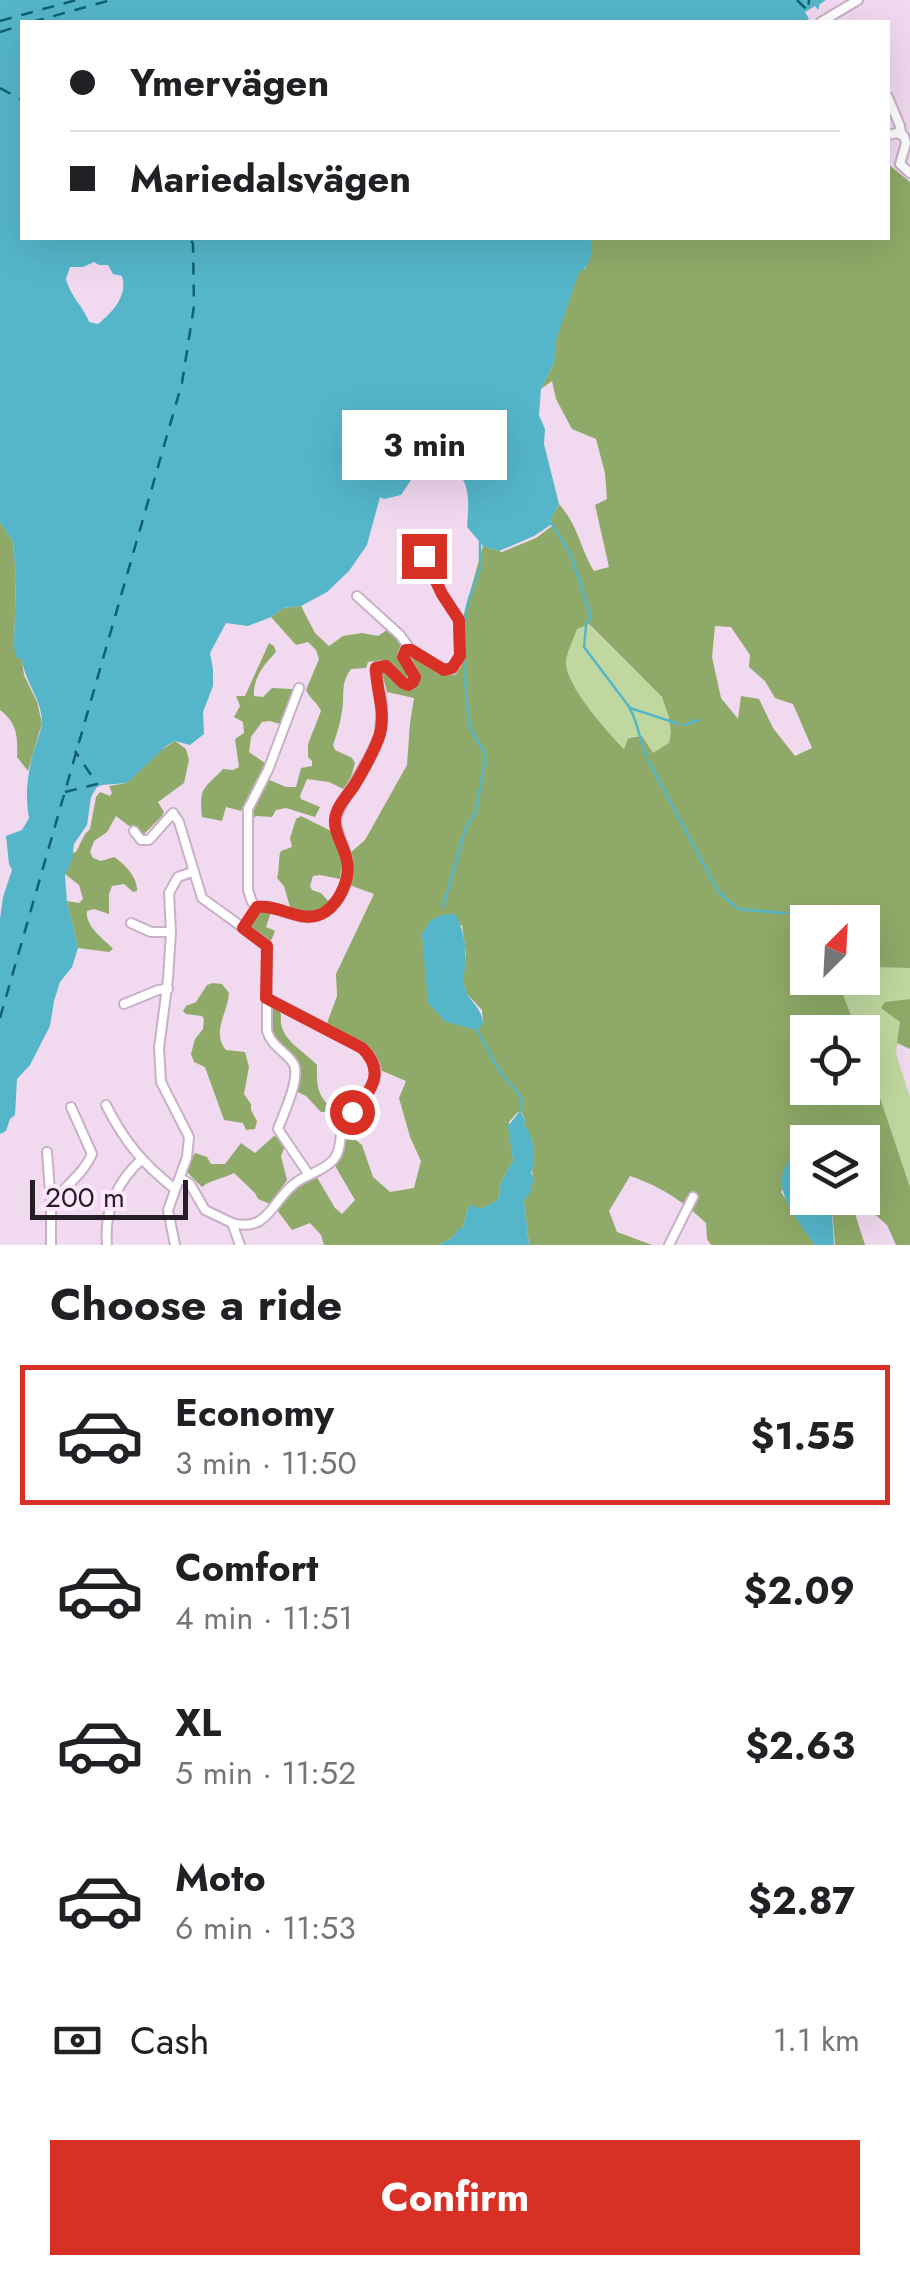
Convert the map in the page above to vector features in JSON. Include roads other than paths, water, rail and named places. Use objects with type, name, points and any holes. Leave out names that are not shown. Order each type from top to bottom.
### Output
[{"type":"street","points":[[824,20],[858,0]]},
{"type":"street","points":[[890,102],[906,144],[900,164],[910,174]]},
{"type":"street","points":[[890,136],[901,134]]},
{"type":"street","points":[[356,596],[410,650],[444,670],[455,666],[460,656],[458,616],[442,594],[424,556]]},
{"type":"street","points":[[300,688],[248,809],[248,890],[257,907],[276,908],[308,918],[328,909],[348,874],[335,820],[380,734],[382,710],[376,668],[386,666],[404,684],[411,684],[415,677],[403,657],[405,650],[410,650]]},
{"type":"street","points":[[134,831],[141,840],[149,840],[170,809],[178,819],[192,872],[205,902],[267,946],[269,1037],[297,1072],[278,1128],[309,1174]]},
{"type":"street","points":[[175,1245],[168,1210],[188,1152],[189,1137],[162,1082],[159,1060],[168,989],[168,897],[180,875],[192,872]]},
{"type":"street","points":[[243,928],[257,907]]},
{"type":"street","points":[[132,923],[152,932],[171,932]]},
{"type":"street","points":[[124,1004],[168,989]]},
{"type":"street","points":[[177,1185],[182,1180],[188,1182],[208,1212],[232,1223],[246,1225],[263,1218],[292,1185],[336,1158],[343,1125],[370,1090],[374,1066],[362,1048],[266,998]]},
{"type":"street","points":[[106,1106],[141,1160],[177,1185]]},
{"type":"street","points":[[51,1205],[92,1154],[71,1107]]},
{"type":"street","points":[[47,1152],[51,1245]]},
{"type":"street","points":[[107,1245],[110,1204],[141,1160]]},
{"type":"street","points":[[669,1245],[693,1197]]},
{"type":"street","points":[[232,1223],[240,1245]]},
{"type":"water","points":[[0,0],[826,0],[818,10],[815,6],[805,12],[807,20],[20,20],[20,240],[593,240],[589,261],[579,272],[556,340],[554,363],[541,389],[539,415],[559,504],[552,524],[499,551],[483,546],[467,527],[468,500],[463,480],[449,454],[439,452],[425,471],[415,474],[401,495],[380,497],[367,545],[349,571],[327,592],[248,626],[226,623],[210,653],[213,686],[203,712],[204,734],[190,745],[175,741],[166,746],[127,783],[102,785],[91,797],[87,825],[74,844],[65,875],[78,948],[72,967],[60,982],[50,1026],[30,1065],[17,1079],[15,1115],[0,1134],[0,919],[12,870],[6,836],[22,830],[29,818],[28,778],[42,722],[14,647],[13,542],[0,522]],"holes":[[[94,262],[108,265],[113,274],[122,276],[123,290],[109,314],[98,324],[89,322],[66,279],[70,267]]]},
{"type":"water","points":[[455,914],[465,944],[465,988],[483,1023],[477,1030],[446,1022],[428,1003],[422,934],[431,920]]},
{"type":"water","points":[[520,1111],[534,1150],[534,1178],[524,1200],[529,1245],[438,1245],[463,1227],[468,1207],[481,1209],[498,1200],[501,1182],[513,1161],[508,1126]]},
{"type":"water","points":[[790,1161],[790,1207],[782,1187]]},
{"type":"water","points":[[795,1215],[832,1215],[834,1245],[815,1245]]},
{"type":"waterway","points":[[552,524],[571,555],[591,617],[586,624]]},
{"type":"waterway","points":[[480,542],[480,559]]},
{"type":"waterway","points":[[468,710],[465,620],[481,562]]},
{"type":"waterway","points":[[586,626],[584,647],[630,708],[679,724]]},
{"type":"waterway","points":[[630,709],[647,757]]},
{"type":"waterway","points":[[468,712],[470,728],[485,754],[485,763]]},
{"type":"waterway","points":[[684,725],[699,720]]},
{"type":"waterway","points":[[648,760],[718,891],[738,909],[783,913]]},
{"type":"waterway","points":[[443,907],[466,827],[476,812],[484,765]]},
{"type":"waterway","points":[[786,913],[790,913]]},
{"type":"waterway","points":[[477,1030],[499,1070],[522,1098],[520,1111]]}]
